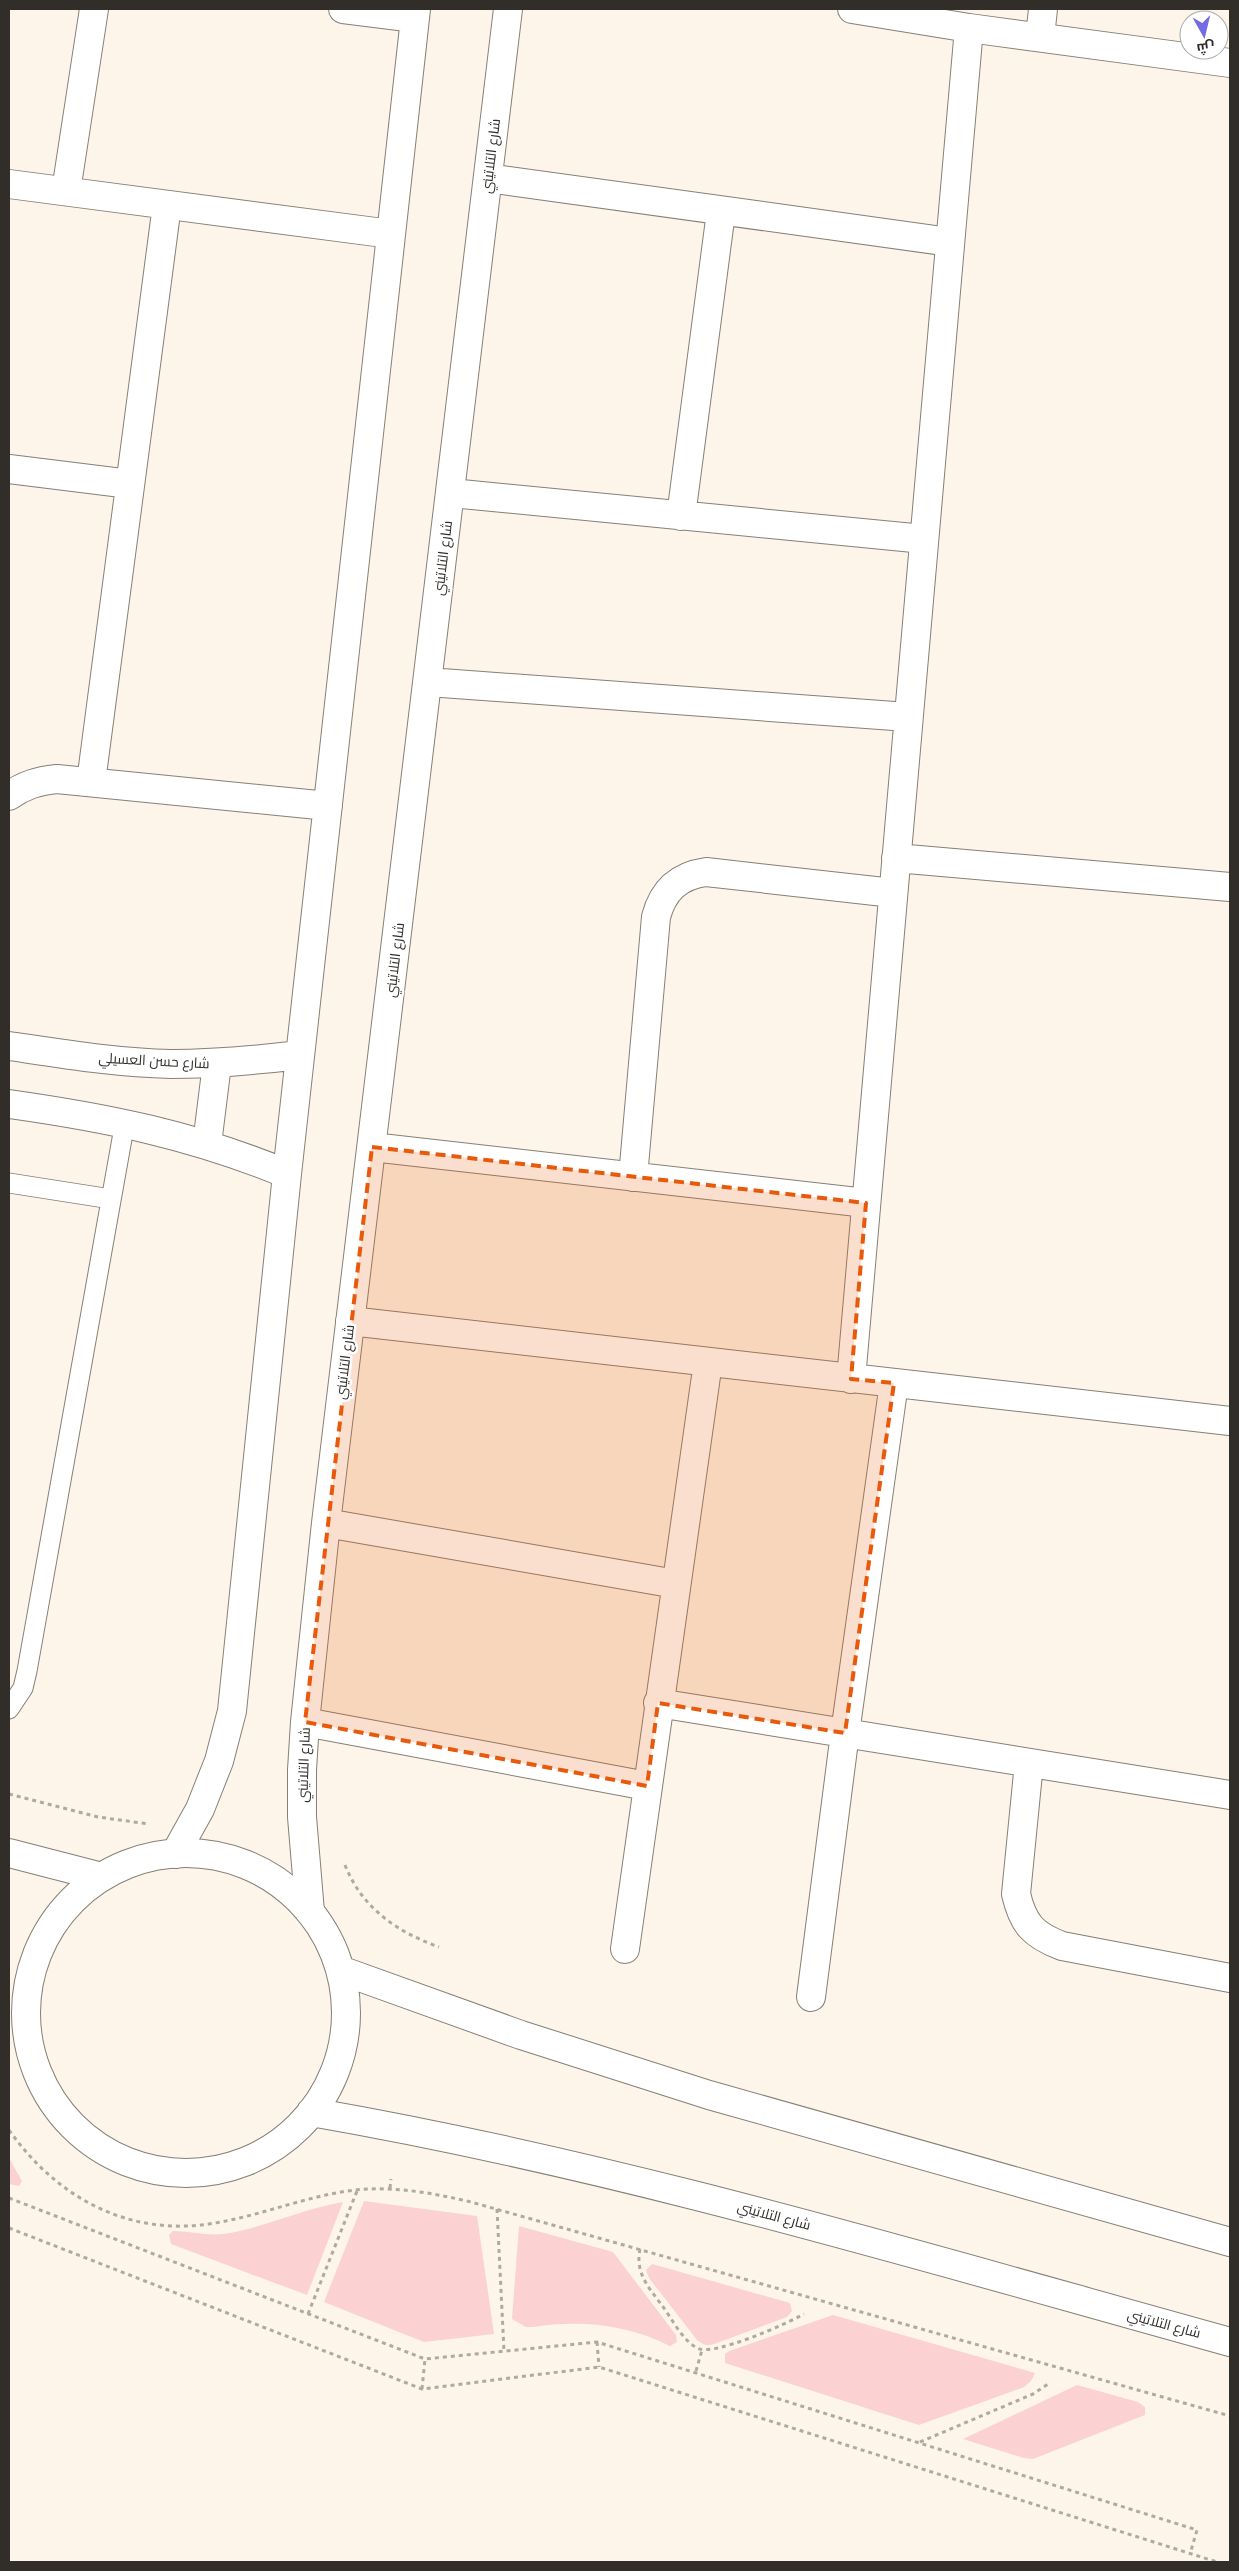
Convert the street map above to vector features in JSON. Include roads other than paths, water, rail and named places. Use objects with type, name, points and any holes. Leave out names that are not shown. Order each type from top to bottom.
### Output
[{"type":"street","points":[[66,191],[94,9]]},
{"type":"street","points":[[175,1854],[200,1809],[219,1761],[232,1710],[287,1174],[416,13],[343,9]]},
{"type":"street","name":"شارع التلاتيني","points":[[310,1912],[304,1844],[302,1779],[305,1722],[326,1523],[508,9]]},
{"type":"street","points":[[852,9],[969,28],[1230,63]]},
{"type":"street","points":[[1040,37],[1044,9]]},
{"type":"street","points":[[852,1379],[969,28]]},
{"type":"street","points":[[488,178],[721,212],[950,242]]},
{"type":"street","points":[[9,184],[391,234]]},
{"type":"street","points":[[91,782],[167,205]]},
{"type":"street","points":[[680,516],[721,212]]},
{"type":"street","points":[[9,469],[130,484]]},
{"type":"street","points":[[451,493],[924,538]]},
{"type":"street","points":[[428,682],[908,717]]},
{"type":"street","points":[[9,796],[21,787],[38,781],[57,779],[328,806]]},
{"type":"street","points":[[896,858],[1230,887]]},
{"type":"street","points":[[633,1177],[656,917],[660,903],[667,890],[678,880],[691,874],[706,872],[893,893]]},
{"type":"street","name":"شارع حسن العسيلي","points":[[9,1046],[122,1061],[217,1064],[300,1055]]},
{"type":"street","points":[[207,1144],[217,1064]]},
{"type":"street","points":[[9,1104],[125,1122],[207,1144],[287,1174]]},
{"type":"street","points":[[372,1147],[866,1203]]},
{"type":"street","points":[[350,1322],[1230,1421]]},
{"type":"street","points":[[625,1949],[658,1703],[708,1362]]},
{"type":"street","points":[[812,1997],[845,1733],[894,1383]]},
{"type":"street","points":[[326,1523],[676,1584]]},
{"type":"street","points":[[658,1703],[1230,1795]]},
{"type":"street","points":[[305,1722],[647,1786]]},
{"type":"street","points":[[1029,1763],[1016,1894],[1020,1912],[1030,1928],[1044,1939],[1062,1946],[1230,1978]]},
{"type":"street","points":[[9,1853],[102,1877]]},
{"type":"street","points":[[175,1854],[206,1855],[236,1862],[263,1874],[282,1887],[310,1912],[328,1940],[340,1970],[345,2000],[345,2030],[339,2059],[331,2080],[312,2112],[288,2136],[261,2154],[230,2167],[198,2173],[166,2172],[133,2164],[103,2151],[77,2131],[55,2107],[39,2079],[17,2010],[38,1950],[54,1922],[76,1897],[102,1877],[125,1866],[149,1858],[175,1854]]},
{"type":"street","points":[[340,1970],[521,2035],[709,2095],[1230,2242]]},
{"type":"street","name":"شارع التلاتيني","points":[[312,2112],[491,2146],[588,2168],[755,2210],[1230,2342]]},
{"type":"lane","points":[[9,1709],[23,1688],[27,1671],[125,1122]]},
{"type":"lane","points":[[9,1183],[111,1199]]}]
